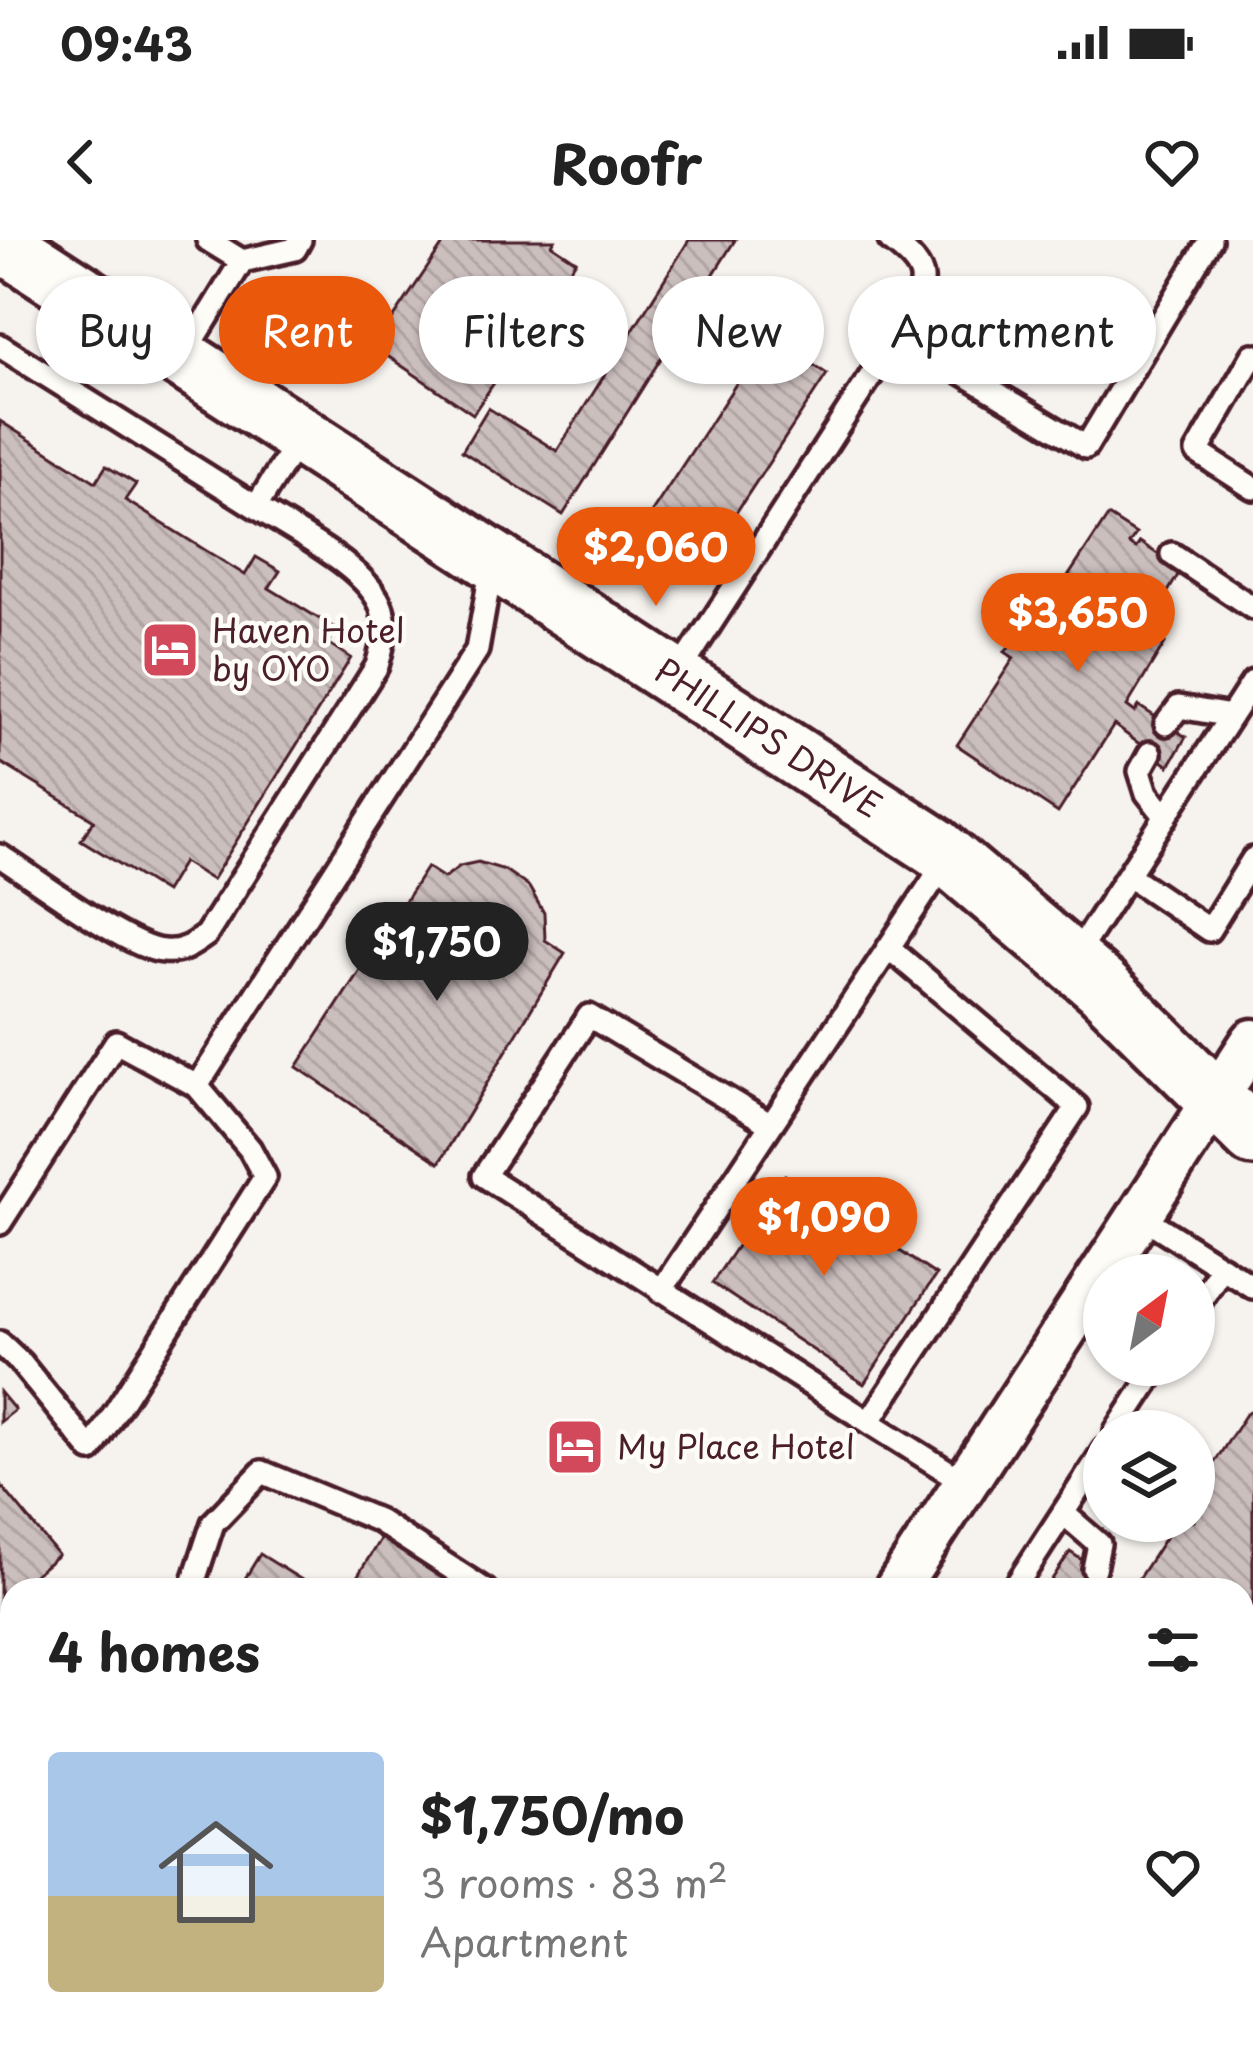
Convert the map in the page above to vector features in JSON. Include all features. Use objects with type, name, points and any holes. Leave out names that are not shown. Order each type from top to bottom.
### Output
[{"type":"street","name":"PHILLIPS DRIVE","points":[[0,241],[55,276]]},
{"type":"street","name":"PHILLIPS DRIVE","points":[[195,365],[949,858],[1072,962],[1234,1118]]},
{"type":"street","points":[[904,1578],[1138,1214],[1234,1118],[1253,1041]]},
{"type":"lane","points":[[208,240],[242,261],[295,249],[300,240]]},
{"type":"lane","points":[[890,240],[915,259],[923,276]]},
{"type":"lane","points":[[1156,330],[1210,240]]},
{"type":"lane","points":[[195,336],[242,261]]},
{"type":"lane","points":[[0,346],[363,578],[382,608],[385,638],[377,666],[206,935],[184,950],[158,951],[126,936],[0,856]]},
{"type":"lane","points":[[1253,355],[1197,452],[1253,488]]},
{"type":"lane","points":[[676,678],[866,384]]},
{"type":"lane","points":[[981,384],[1086,447],[1124,384]]},
{"type":"lane","points":[[256,507],[302,435]]},
{"type":"lane","points":[[1172,554],[1253,608]]},
{"type":"lane","points":[[196,1086],[477,650],[493,559]]},
{"type":"lane","points":[[1072,962],[1253,682]]},
{"type":"lane","points":[[1166,724],[1179,707],[1231,716]]},
{"type":"lane","points":[[1150,753],[1140,771],[1147,793],[1166,817]]},
{"type":"lane","points":[[662,1292],[949,858]]},
{"type":"lane","points":[[1128,875],[1209,930],[1253,859]]},
{"type":"lane","points":[[868,1422],[1077,1107],[889,948]]},
{"type":"lane","points":[[771,1125],[589,1016],[484,1176],[966,1483]]},
{"type":"lane","points":[[0,1223],[116,1042],[196,1086],[250,1149],[265,1177],[92,1450],[0,1343]]},
{"type":"lane","points":[[1138,1214],[1253,1287]]},
{"type":"lane","points":[[1215,1278],[1222,1267]]},
{"type":"lane","points":[[195,1578],[213,1523],[262,1472],[376,1520],[466,1578]]},
{"type":"lane","points":[[1021,1578],[1083,1482]]},
{"type":"lane","points":[[1063,1513],[1099,1544],[1094,1569]]},
{"type":"building","points":[[446,240],[555,240],[552,245],[576,261],[566,276],[422,276]]},
{"type":"building","points":[[689,240],[735,240],[712,276],[666,276]]},
{"type":"building","points":[[419,280],[419,377],[395,361],[395,316]]},
{"type":"building","points":[[652,299],[652,373],[563,515],[462,451],[488,408],[557,451],[599,384],[628,384],[628,338]]},
{"type":"building","points":[[429,384],[493,384],[473,414]]},
{"type":"building","points":[[736,384],[820,384],[705,560],[646,521]]},
{"type":"building","name":"Haven Hotel by OYO","points":[[0,421],[96,482],[106,466],[136,484],[125,500],[245,575],[256,557],[280,571],[269,588],[336,629],[328,643],[351,658],[212,880],[183,862],[165,892],[81,840],[94,820],[0,762]]},
{"type":"building","points":[[1108,516],[1136,534],[1129,544],[1136,548],[1140,542],[1181,570],[1159,607],[1123,584],[1121,589],[1131,597],[1122,615],[1165,643],[1127,706],[1135,712],[1139,706],[1186,737],[1169,766],[1114,725],[1058,813],[957,745],[1014,658],[1005,652],[1014,640],[1023,645]]},
{"type":"building","points":[[478,862],[505,870],[529,887],[544,913],[545,940],[565,953],[439,1163],[297,1067],[427,867],[444,878],[460,866]]},
{"type":"building","points":[[785,1175],[936,1275],[864,1384],[712,1283]]},
{"type":"building","points":[[0,1392],[15,1410],[0,1422]]},
{"type":"building","points":[[1253,1410],[1253,1578],[1139,1578],[1162,1542],[1215,1542],[1215,1462]]},
{"type":"building","points":[[0,1484],[58,1555],[30,1578],[0,1578]]},
{"type":"building","points":[[385,1531],[458,1577],[457,1578],[356,1578]]},
{"type":"building","points":[[1070,1552],[1109,1578],[1053,1578]]},
{"type":"building","points":[[260,1554],[299,1578],[245,1578]]},
{"type":"place","name":"Haven Hotel by OYO","points":[[170,650]]},
{"type":"place","name":"My Place Hotel","points":[[575,1447]]}]
